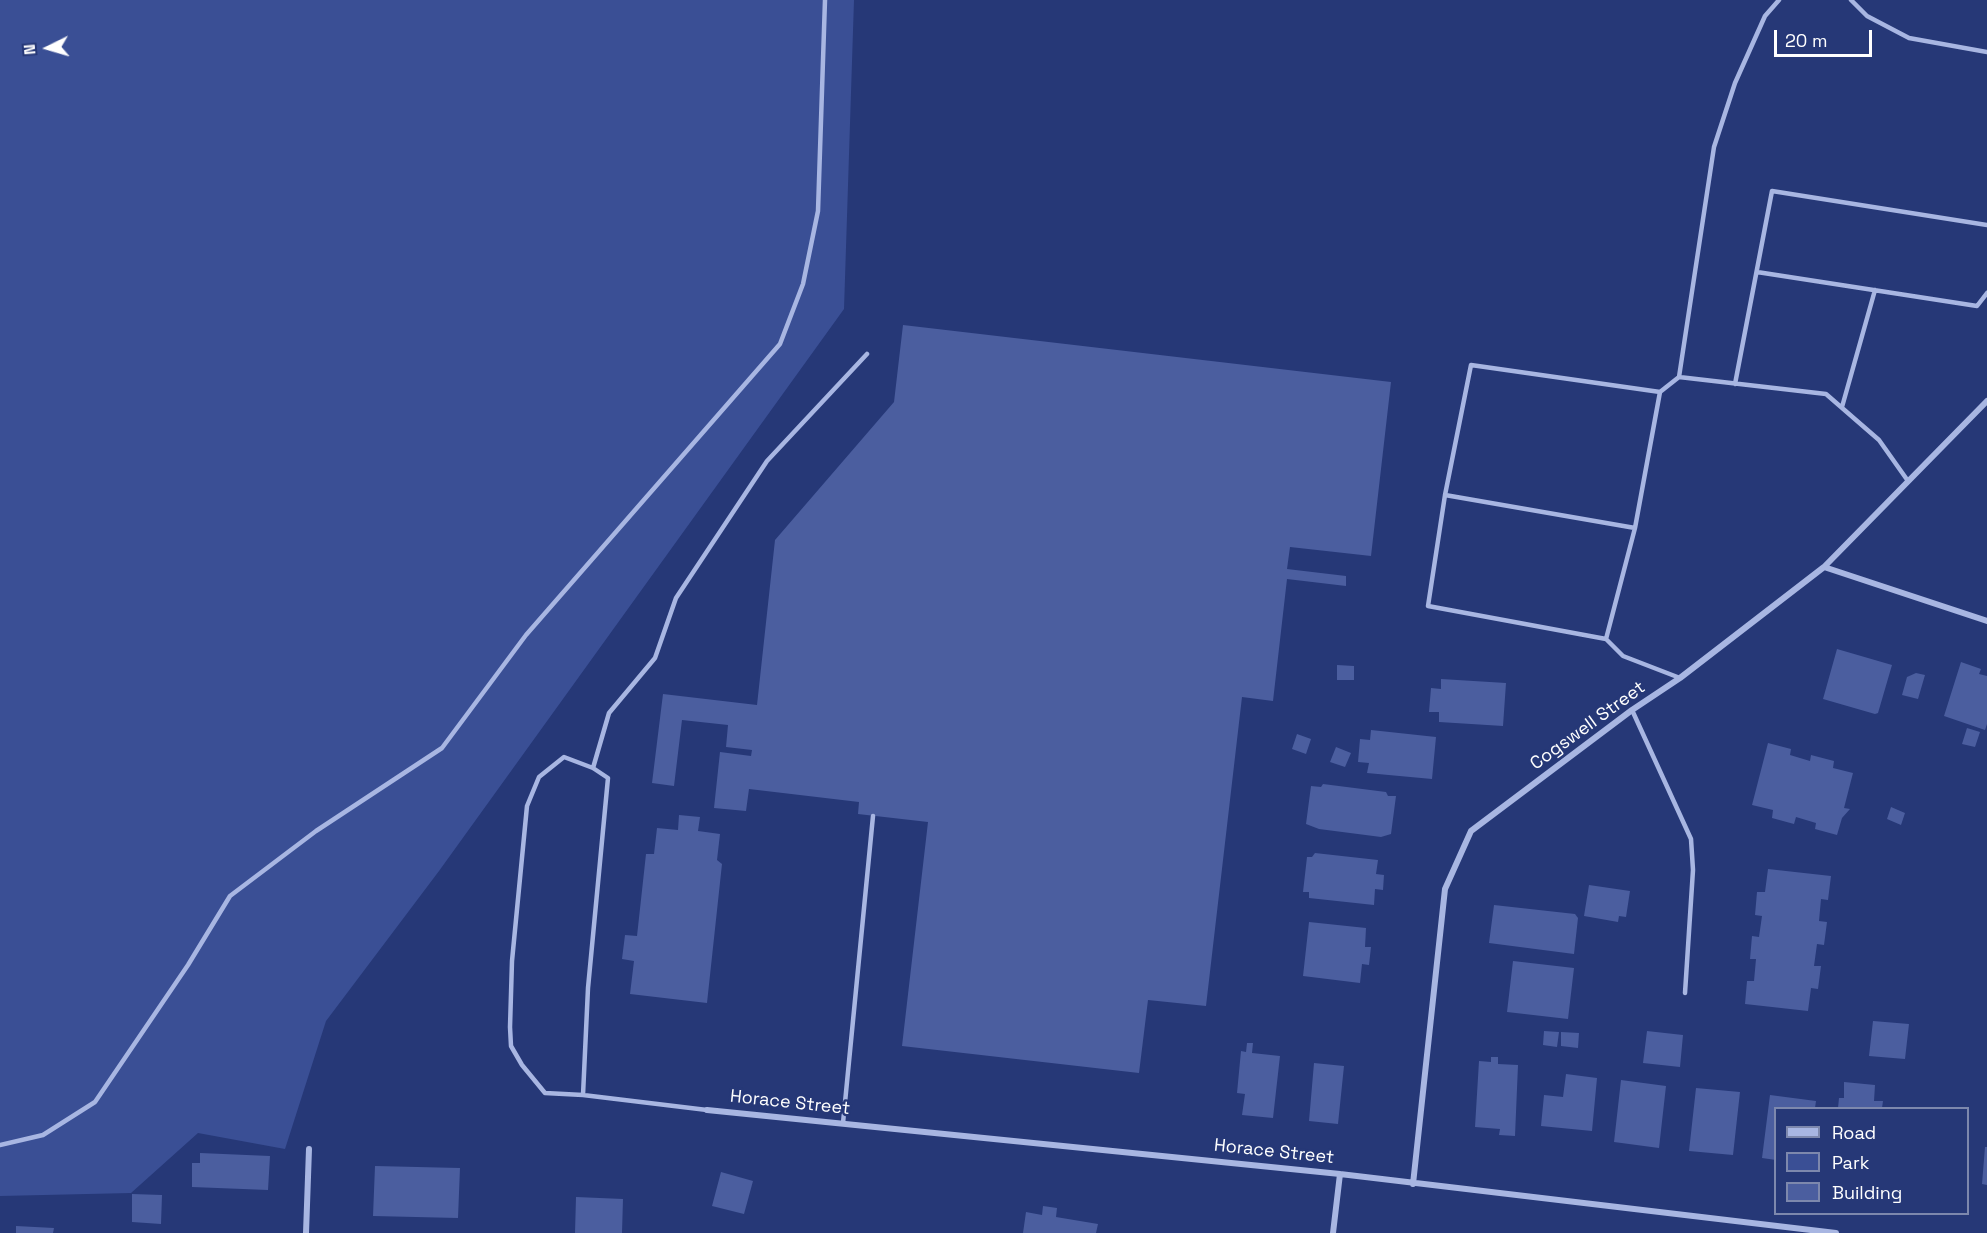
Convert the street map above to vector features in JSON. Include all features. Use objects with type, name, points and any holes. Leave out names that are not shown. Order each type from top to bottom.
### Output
[{"type":"street","name":"Cogswell Street","points":[[1413,1184],[1445,889],[1472,831],[1632,711],[1680,678],[1824,567],[1987,402]]},
{"type":"street","points":[[1824,567],[1987,621]]},
{"type":"street","name":"Horace Street","points":[[707,1110],[1340,1174],[1836,1233]]},
{"type":"street","points":[[306,1233],[309,1149]]},
{"type":"street","points":[[1333,1233],[1340,1174]]},
{"type":"lane","points":[[0,1145],[43,1135],[95,1102],[182,975],[230,896],[316,831],[442,748],[526,635],[780,344],[803,284],[818,211],[825,0]]},
{"type":"lane","points":[[1606,639],[1635,528],[1660,392],[1679,377],[1714,147],[1735,83],[1765,16],[1779,0]]},
{"type":"lane","points":[[1851,0],[1868,16],[1909,38],[1987,52]]},
{"type":"lane","points":[[1735,384],[1772,190],[1987,225]]},
{"type":"lane","points":[[1757,272],[1977,306],[1987,293]]},
{"type":"lane","points":[[1842,407],[1875,290]]},
{"type":"lane","points":[[593,768],[609,713],[655,658],[676,598],[768,461],[867,354]]},
{"type":"lane","points":[[1660,392],[1471,365],[1445,495],[1428,606],[1606,639],[1623,656],[1680,678]]},
{"type":"lane","points":[[1679,377],[1826,394],[1879,440],[1908,481]]},
{"type":"lane","points":[[1445,495],[1635,528]]},
{"type":"lane","points":[[1632,711],[1691,839],[1693,870],[1685,993]]},
{"type":"lane","points":[[583,1095],[588,988],[608,778],[593,768],[564,757],[539,777],[527,806],[512,961],[510,1027],[512,1046],[522,1065],[545,1093],[583,1095],[707,1110]]},
{"type":"lane","points":[[843,1123],[873,816]]},
{"type":"green space","points":[[0,0],[854,0],[844,309],[439,871],[326,1021],[285,1149],[198,1133],[131,1193],[0,1196]]},
{"type":"building","points":[[903,325],[1391,382],[1371,556],[1290,547],[1287,569],[1346,576],[1346,586],[1287,579],[1273,701],[1242,697],[1206,1006],[1148,1000],[1139,1073],[902,1046],[928,822],[858,814],[859,802],[749,789],[746,811],[714,808],[720,752],[751,756],[752,750],[726,747],[728,725],[682,720],[674,786],[652,783],[663,694],[757,705],[775,540],[894,402]]},
{"type":"building","points":[[1837,649],[1892,665],[1878,713],[1823,699]]},
{"type":"building","points":[[1961,662],[1981,669],[1979,674],[1987,676],[1985,730],[1944,716]]},
{"type":"building","points":[[1337,665],[1354,666],[1354,680],[1337,680]]},
{"type":"building","points":[[1916,673],[1925,675],[1918,699],[1902,695],[1907,677]]},
{"type":"building","points":[[1441,679],[1506,683],[1503,726],[1439,722],[1439,712],[1429,712],[1431,688],[1441,689]]},
{"type":"building","points":[[1967,728],[1980,732],[1975,747],[1962,744]]},
{"type":"building","points":[[1371,730],[1436,737],[1432,779],[1367,773],[1369,763],[1358,762],[1360,739],[1370,740]]},
{"type":"building","points":[[1297,734],[1311,739],[1306,754],[1292,749]]},
{"type":"building","points":[[1768,743],[1791,749],[1790,755],[1810,761],[1811,755],[1834,761],[1833,768],[1853,773],[1844,808],[1850,809],[1842,818],[1837,835],[1815,829],[1816,823],[1796,817],[1794,824],[1772,818],[1773,810],[1752,805]]},
{"type":"building","points":[[1336,747],[1351,753],[1345,767],[1330,762]]},
{"type":"building","points":[[1323,784],[1386,792],[1388,796],[1396,796],[1391,834],[1381,837],[1319,829],[1306,824],[1311,786],[1321,787]]},
{"type":"building","points":[[1891,807],[1905,813],[1901,825],[1887,819]]},
{"type":"building","points":[[679,815],[700,817],[698,831],[720,834],[717,860],[722,864],[707,1003],[630,994],[634,961],[622,959],[625,935],[637,936],[646,854],[654,854],[657,828],[678,830]]},
{"type":"building","points":[[1315,853],[1378,860],[1376,874],[1384,875],[1383,890],[1375,889],[1374,905],[1309,898],[1309,892],[1303,892],[1307,857],[1312,857]]},
{"type":"building","points":[[1768,869],[1831,876],[1828,900],[1821,899],[1819,921],[1827,922],[1824,945],[1817,944],[1814,966],[1821,966],[1818,989],[1811,988],[1808,1011],[1745,1004],[1747,981],[1754,981],[1756,959],[1750,959],[1752,936],[1759,937],[1762,916],[1755,915],[1757,892],[1765,892]]},
{"type":"building","points":[[1589,885],[1630,891],[1626,917],[1619,916],[1618,922],[1584,916]]},
{"type":"building","points":[[1494,905],[1575,914],[1578,918],[1574,954],[1489,943]]},
{"type":"building","points":[[1309,922],[1366,928],[1365,947],[1371,947],[1369,965],[1362,964],[1360,983],[1303,976]]},
{"type":"building","points":[[1513,961],[1574,968],[1568,1019],[1507,1012]]},
{"type":"building","points":[[1873,1021],[1909,1024],[1905,1059],[1869,1056]]},
{"type":"building","points":[[1544,1031],[1559,1032],[1557,1047],[1543,1045]]},
{"type":"building","points":[[1647,1031],[1683,1035],[1680,1067],[1643,1063]]},
{"type":"building","points":[[1561,1032],[1579,1033],[1578,1048],[1561,1046]]},
{"type":"building","points":[[1247,1043],[1253,1043],[1252,1053],[1280,1056],[1273,1118],[1242,1115],[1245,1094],[1237,1093],[1241,1051],[1246,1052]]},
{"type":"building","points":[[1491,1057],[1498,1057],[1498,1064],[1518,1065],[1515,1136],[1499,1135],[1500,1129],[1475,1127],[1479,1061],[1491,1062]]},
{"type":"building","points":[[1314,1063],[1344,1066],[1338,1124],[1309,1121]]},
{"type":"building","points":[[1566,1074],[1597,1078],[1592,1131],[1541,1126],[1544,1095],[1563,1097]]},
{"type":"building","points":[[1621,1080],[1666,1086],[1659,1148],[1614,1142]]},
{"type":"building","points":[[1844,1082],[1875,1085],[1874,1101],[1883,1101],[1882,1107],[1838,1107],[1839,1098],[1844,1098]]},
{"type":"building","points":[[1696,1088],[1740,1092],[1733,1155],[1689,1151]]},
{"type":"building","points":[[1770,1095],[1816,1101],[1815,1107],[1774,1107],[1774,1160],[1762,1158]]},
{"type":"building","points":[[1985,1147],[1987,1147],[1987,1185],[1982,1184]]},
{"type":"building","points":[[200,1153],[270,1156],[268,1190],[192,1187],[192,1163],[200,1163]]},
{"type":"building","points":[[375,1166],[460,1168],[458,1218],[373,1216]]},
{"type":"building","points":[[721,1172],[753,1181],[744,1214],[712,1206]]},
{"type":"building","points":[[132,1194],[162,1195],[161,1224],[132,1222]]},
{"type":"building","points":[[576,1197],[623,1199],[622,1233],[575,1233]]},
{"type":"building","points":[[1043,1206],[1057,1208],[1056,1217],[1098,1224],[1096,1233],[1023,1233],[1026,1212],[1042,1215]]},
{"type":"building","points":[[16,1226],[54,1228],[53,1233],[16,1233]]}]
